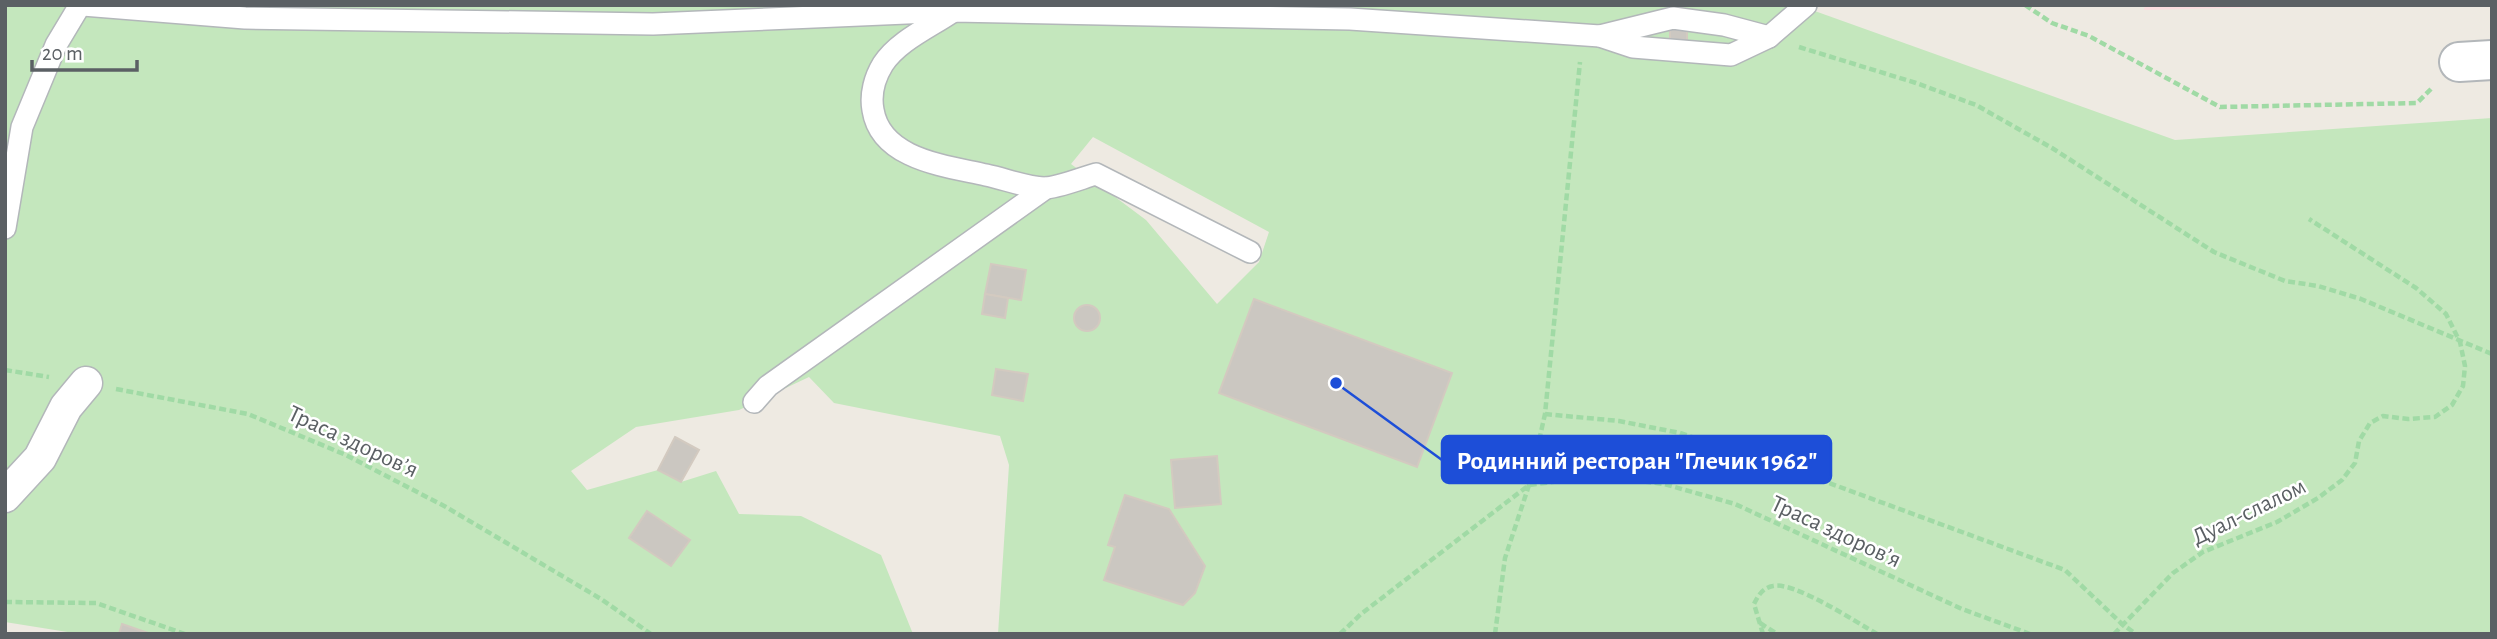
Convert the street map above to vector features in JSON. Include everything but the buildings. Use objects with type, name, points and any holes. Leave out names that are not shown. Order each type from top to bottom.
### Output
[{"type":"street","points":[[5,496],[40,458],[66,407],[86,383]]},
{"type":"lane","points":[[5,228],[22,127],[56,45],[81,5],[245,18],[653,24],[953,11],[1350,19],[1591,35],[1633,47],[1731,55],[1769,37],[1806,5]]},
{"type":"lane","points":[[953,11],[905,43],[884,62],[875,80],[872,101],[874,118],[881,132],[892,143],[928,162],[1046,188]]},
{"type":"lane","points":[[1591,35],[1673,18],[1724,24],[1769,37]]},
{"type":"lane","points":[[754,402],[768,386],[1046,188],[1096,174],[1250,252]]},
{"type":"path","points":[[2025,5],[2052,23],[2089,36],[2220,107],[2417,103],[2475,61]]},
{"type":"path","points":[[1495,634],[1505,558],[1529,485],[1545,414],[1591,35]]},
{"type":"path","points":[[1769,37],[1916,83],[1976,105],[2052,148],[2214,252],[2285,281],[2318,286],[2361,299],[2492,354]]},
{"type":"path","name":"Дуал-слалом","points":[[2114,634],[2174,573],[2203,552],[2277,522],[2342,480],[2355,463],[2360,441],[2370,423],[2383,416],[2409,419],[2435,417],[2452,405],[2463,386],[2465,366],[2460,342],[2446,314],[2416,288],[2309,219]]},
{"type":"path","name":"Траса здоров’я","points":[[5,370],[248,414],[346,455],[446,507],[601,599],[651,634]]},
{"type":"path","points":[[1545,414],[1619,421],[1680,433],[1829,483],[2065,570],[2136,634]]},
{"type":"path","name":"Траса здоров’я","points":[[1529,485],[1600,476],[1664,484],[1723,501],[1962,610],[2030,634]]},
{"type":"path","points":[[1340,634],[1361,614],[1529,485]]},
{"type":"path","points":[[1763,634],[1754,604],[1760,592],[1772,586],[1787,586],[1877,634]]},
{"type":"path","points":[[5,602],[96,603],[185,634]]},
{"type":"path","points":[[1760,623],[1777,634]]},
{"type":"shaded area","points":[[2145,5],[2357,5],[2144,10]]},
{"type":"green space","points":[[5,5],[1798,5],[2175,140],[2492,118],[2492,634],[998,634],[1009,465],[1000,436],[834,403],[809,377],[739,410],[636,427],[571,471],[587,490],[658,470],[681,482],[716,471],[739,514],[801,516],[881,555],[913,634],[80,634],[5,622]],"holes":[[[1093,137],[1269,232],[1259,262],[1217,304],[1146,220],[1071,164]]]},
{"type":"place","name":"Родинний ресторан \"Глечик 1962\"","points":[[1336,383]]}]
